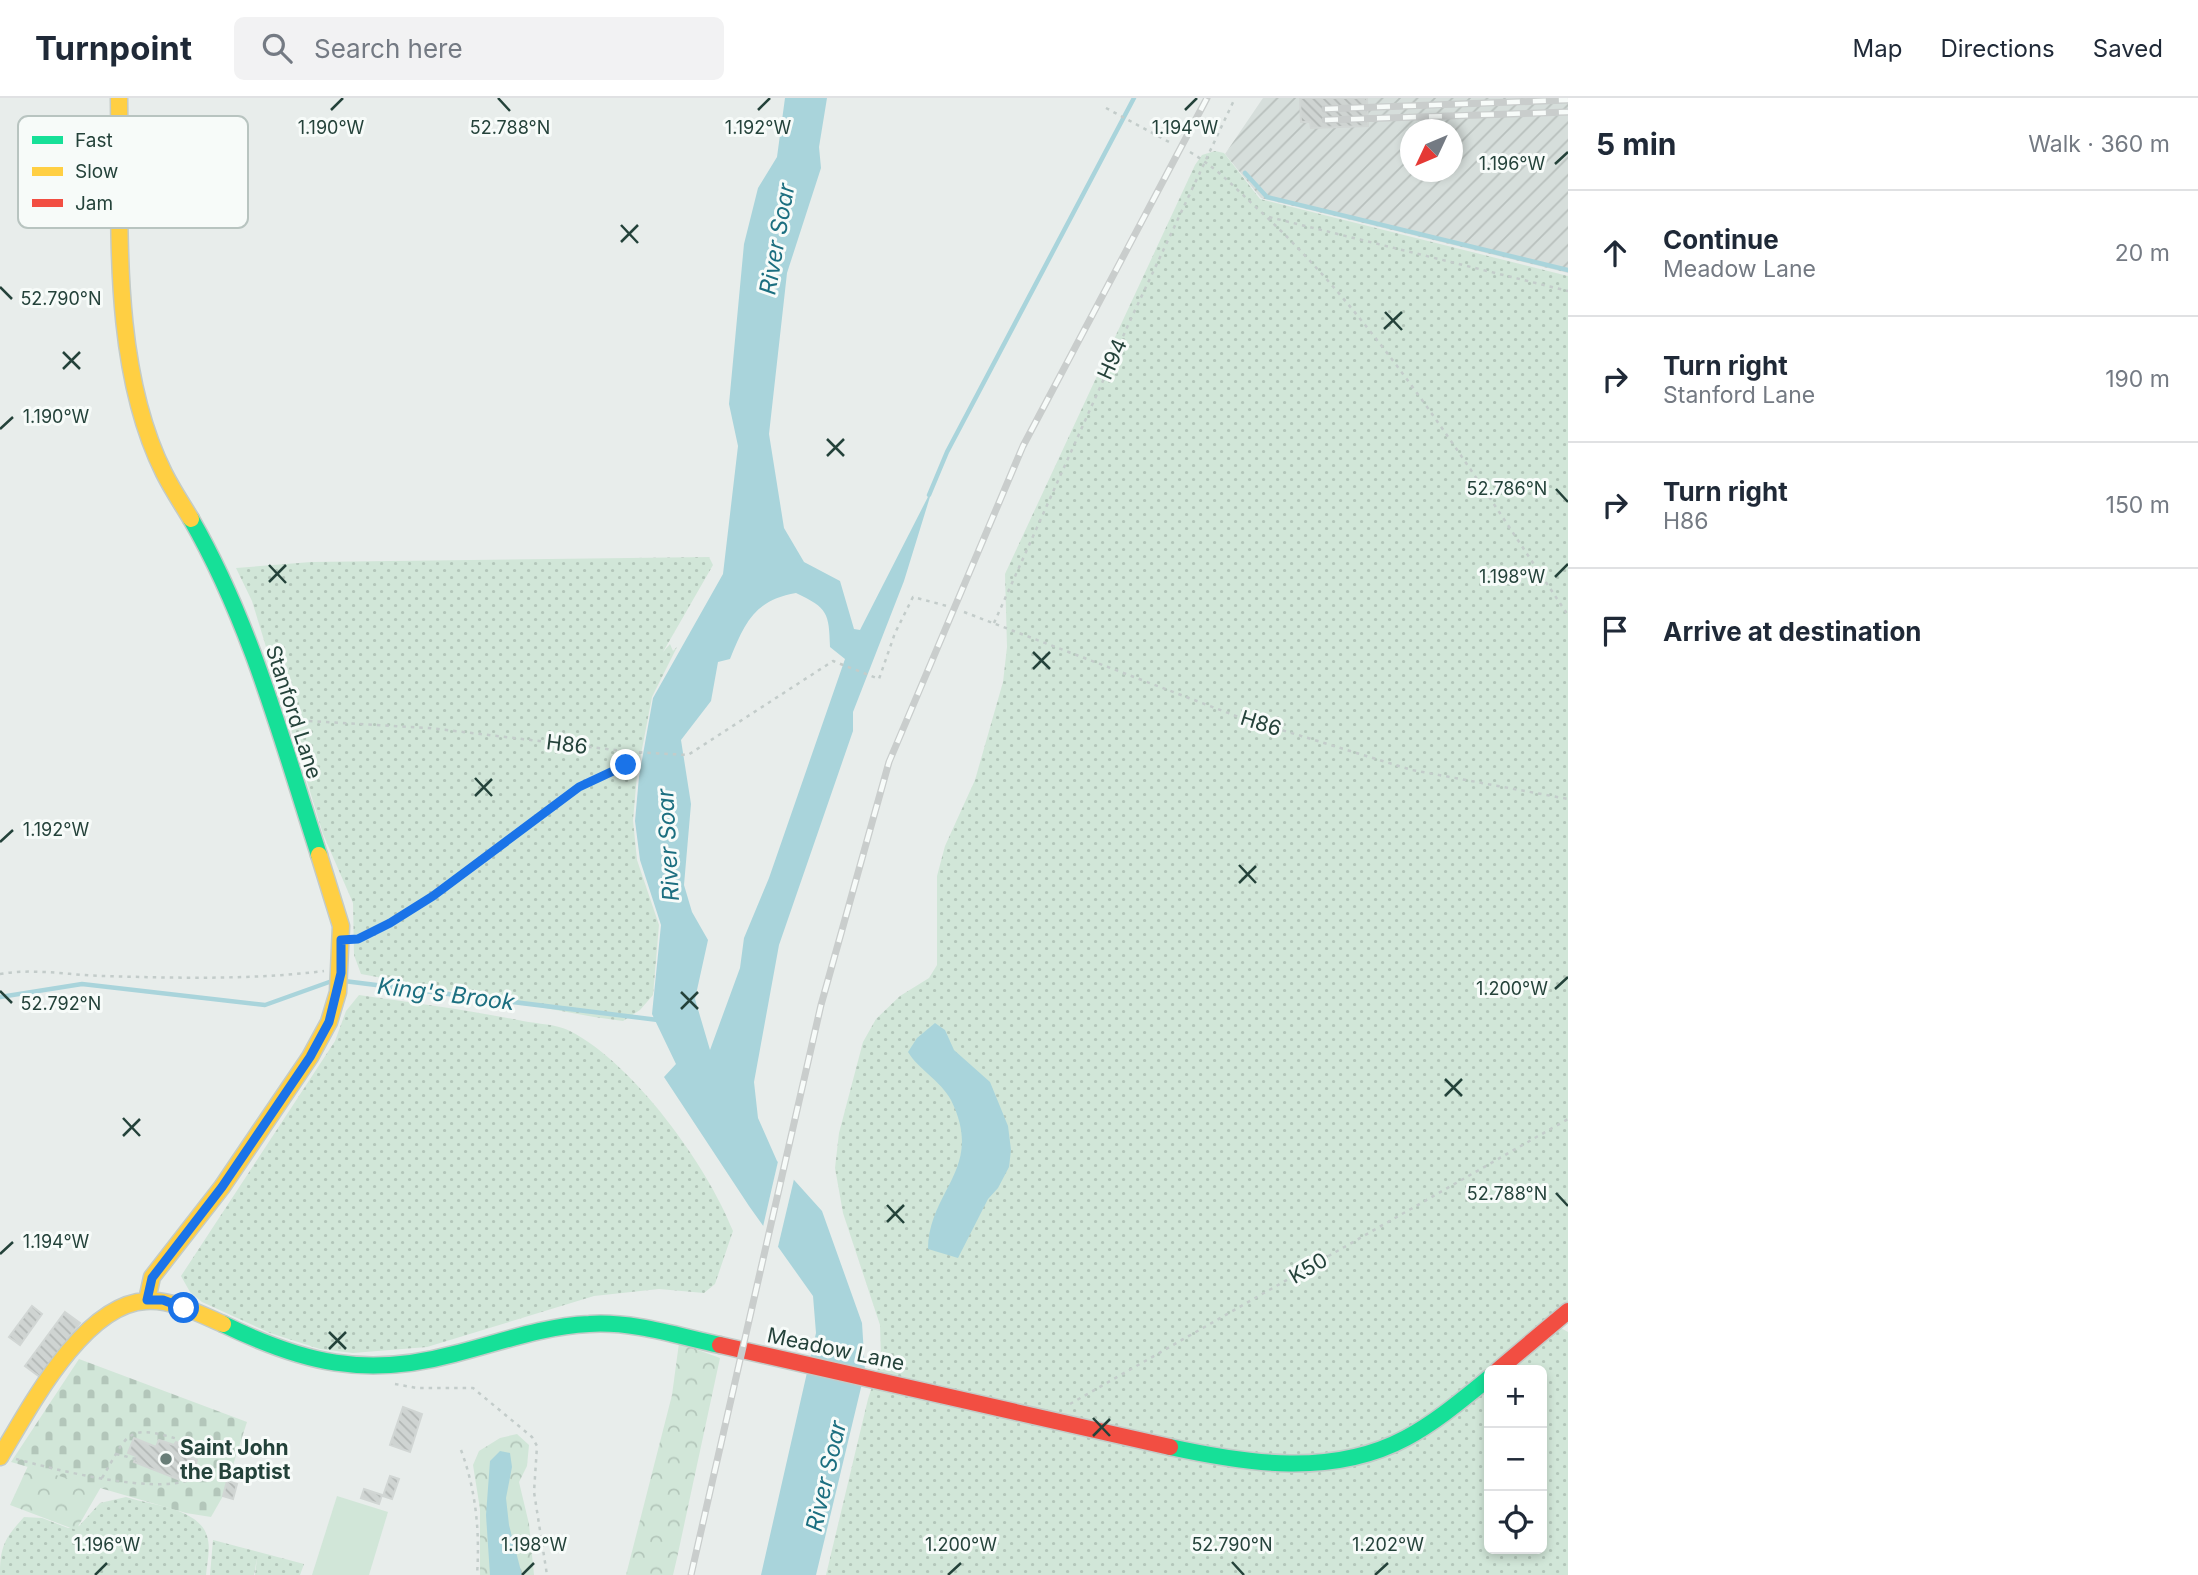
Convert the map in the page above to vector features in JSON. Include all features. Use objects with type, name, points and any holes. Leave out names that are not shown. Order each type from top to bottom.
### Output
[{"type":"street","name":"Stanford Lane","points":[[119,98],[119,116]]},
{"type":"street","name":"Stanford Lane","points":[[122,228],[127,343],[139,402],[163,471],[210,552],[246,631],[341,926],[341,971],[329,1022],[310,1057],[222,1187],[152,1278],[155,1300]]},
{"type":"street","name":"Meadow Lane","points":[[155,1300],[278,1350],[323,1363],[366,1368],[422,1363],[552,1326],[596,1321],[626,1325],[1242,1458],[1297,1463],[1335,1462],[1384,1449],[1417,1433],[1484,1382]]},
{"type":"street","points":[[1,1456],[44,1389],[90,1332],[124,1306],[155,1300]]},
{"type":"street","points":[[1504,1365],[1568,1311]]},
{"type":"path","name":"H94","points":[[994,623],[1234,98]]},
{"type":"path","points":[[1106,107],[1169,142]]},
{"type":"path","points":[[1190,152],[1205,161],[1269,217],[1354,311],[1568,615]]},
{"type":"path","points":[[1269,217],[1568,291]]},
{"type":"path","points":[[632,752],[688,755],[833,661],[879,679],[895,633],[913,597],[947,606]]},
{"type":"path","name":"H86","points":[[964,612],[1236,716],[1412,770],[1568,799]]},
{"type":"path","name":"H86","points":[[274,719],[429,728],[632,752]]},
{"type":"path","name":"H86","points":[[341,940],[358,939],[433,896],[579,787],[626,765],[625,755],[632,752]]},
{"type":"path","points":[[0,974],[20,970],[82,976],[260,979],[341,971]]},
{"type":"path","name":"K50","points":[[1048,1417],[1568,1119]]},
{"type":"path","points":[[393,1383],[417,1388],[473,1388],[532,1437],[537,1446],[534,1492],[547,1575]]},
{"type":"path","points":[[102,1478],[129,1434],[138,1431],[156,1433],[181,1440],[180,1443]]},
{"type":"path","points":[[461,1450],[470,1474],[477,1517],[477,1575]]},
{"type":"path","points":[[116,1454],[136,1459]]},
{"type":"path","points":[[1,1456],[85,1477],[175,1484],[192,1479],[199,1469],[195,1467]]},
{"type":"shaded area","points":[[1263,98],[1568,98],[1568,273],[1261,198],[1225,154]]},
{"type":"green space","points":[[1215,151],[1224,153],[1260,199],[1568,276],[1568,1302],[1547,1320],[1568,1332],[1568,1575],[826,1575],[868,1399],[881,1359],[880,1325],[843,1213],[835,1168],[839,1133],[863,1042],[876,1019],[900,996],[929,978],[937,965],[937,876],[945,846],[975,780],[1003,682],[1007,647],[1005,574],[1202,155]]},
{"type":"green space","points":[[709,557],[713,565],[663,652],[670,644],[673,651],[677,647],[652,697],[637,775],[633,820],[637,860],[659,925],[653,995],[640,1010],[623,1021],[361,974],[354,955],[353,903],[323,834],[252,601],[236,568],[311,562]]},
{"type":"green space","points":[[359,995],[553,1026],[570,1031],[594,1046],[643,1091],[666,1119],[687,1147],[721,1205],[733,1231],[715,1284],[704,1293],[659,1289],[594,1296],[427,1347],[353,1353],[320,1349],[270,1333],[202,1302],[190,1292],[181,1276],[335,1041],[346,1011]]},
{"type":"green space","points":[[679,1343],[720,1358],[677,1558],[673,1575],[626,1575],[672,1395]]},
{"type":"green space","points":[[79,1359],[247,1422],[223,1496],[211,1517],[186,1513],[11,1462]]},
{"type":"green space","points":[[517,1434],[529,1445],[527,1466],[519,1482],[529,1524],[534,1575],[480,1575],[480,1509],[473,1465],[479,1451],[500,1438]]},
{"type":"green space","points":[[28,1466],[101,1487],[76,1530],[10,1505]]},
{"type":"green space","points":[[337,1496],[388,1512],[369,1575],[312,1575]]},
{"type":"green space","points":[[126,1497],[160,1505],[194,1519],[202,1527],[209,1545],[206,1575],[0,1575],[5,1543],[24,1517],[42,1518],[68,1528],[79,1526],[100,1503]]},
{"type":"green space","points":[[213,1540],[304,1564],[300,1575],[255,1575],[257,1558],[254,1575],[210,1575]]},
{"type":"water","name":"River Soar","points":[[785,98],[827,98],[819,147],[821,168],[787,273],[769,434],[784,528],[804,562],[840,581],[854,629],[860,630],[933,487],[904,581],[853,712],[853,731],[779,945],[754,1082],[758,1118],[777,1161],[822,1211],[862,1323],[865,1371],[816,1575],[761,1575],[816,1333],[813,1296],[749,1206],[664,1077],[676,1064],[652,1014],[661,925],[640,860],[635,821],[639,777],[653,698],[723,574],[738,446],[729,404],[744,244],[758,188],[777,157]],"holes":[[[796,593],[815,603],[825,613],[830,647],[845,659],[769,878],[744,938],[740,968],[710,1050],[695,999],[708,940],[692,912],[684,885],[691,804],[681,740],[711,701],[718,662],[730,659],[753,615],[771,601]]]},
{"type":"water","points":[[935,1023],[945,1030],[954,1050],[990,1082],[1008,1126],[1011,1150],[1009,1167],[998,1188],[988,1199],[958,1258],[928,1249],[937,1210],[959,1162],[962,1144],[960,1124],[946,1093],[908,1052],[917,1038]]},
{"type":"water","points":[[500,1451],[510,1453],[512,1467],[506,1498],[509,1525],[522,1575],[490,1575],[486,1515],[490,1461]]},
{"type":"pier","points":[[779,1157],[795,1175],[777,1251],[762,1231]]},
{"type":"building","points":[[1300,98],[1367,98],[1368,126],[1311,128],[1310,122],[1301,122]]},
{"type":"building","points":[[32,1306],[42,1314],[20,1345],[9,1337]]},
{"type":"building","points":[[65,1312],[80,1323],[40,1377],[25,1366]]},
{"type":"building","points":[[403,1407],[422,1414],[410,1452],[390,1445]]},
{"type":"building","name":"Saint John the Baptist","points":[[134,1438],[156,1447],[159,1440],[184,1445],[182,1449],[189,1451],[188,1456],[197,1460],[192,1475],[183,1472],[180,1480],[134,1462],[136,1456],[128,1453]]},
{"type":"building","points":[[390,1476],[399,1479],[392,1499],[383,1496]]},
{"type":"building","points":[[227,1481],[237,1484],[233,1499],[223,1496]]},
{"type":"building","points":[[364,1489],[382,1495],[379,1504],[361,1498]]},
{"type":"waterway","points":[[929,495],[947,452],[1134,98]]},
{"type":"waterway","points":[[1245,173],[1267,197],[1568,270]]},
{"type":"waterway","name":"King's Brook","points":[[0,997],[82,984],[265,1005],[332,981]]},
{"type":"waterway","name":"King's Brook","points":[[344,981],[658,1020]]},
{"type":"railway","points":[[691,1575],[821,1005],[889,762],[1023,446],[1207,98]]},
{"type":"railway","points":[[1325,109],[1568,100]]},
{"type":"railway","points":[[1325,120],[1568,112]]},
{"type":"traffic: fast","points":[[191,519],[231,599],[248,641],[319,855]]},
{"type":"traffic: fast","points":[[223,1324],[280,1349],[336,1363],[363,1365],[422,1361],[538,1331],[589,1324],[639,1327],[720,1345]]},
{"type":"traffic: fast","points":[[1170,1447],[1230,1458],[1290,1464],[1349,1458],[1378,1450],[1417,1432],[1484,1382]]},
{"type":"traffic: slow","points":[[119,98],[119,116]]},
{"type":"traffic: slow","points":[[120,228],[126,337],[134,385],[146,430],[164,473],[191,519]]},
{"type":"traffic: slow","points":[[147,1300],[152,1277],[222,1187],[310,1057],[329,1022],[338,992],[341,926],[319,855]]},
{"type":"traffic: slow","points":[[0,1457],[60,1362],[101,1320],[123,1307],[156,1301],[186,1308],[223,1324]]},
{"type":"traffic: jam","points":[[1504,1365],[1568,1311]]},
{"type":"traffic: jam","points":[[720,1345],[1170,1447]]},
{"type":"place","name":"Saint John the Baptist","points":[[166,1459]]},
{"type":"route","points":[[184,1308],[163,1300],[147,1300],[152,1278],[222,1187],[310,1057],[329,1022],[338,992],[341,940],[358,939],[390,923],[433,896],[579,787],[626,765]]}]
